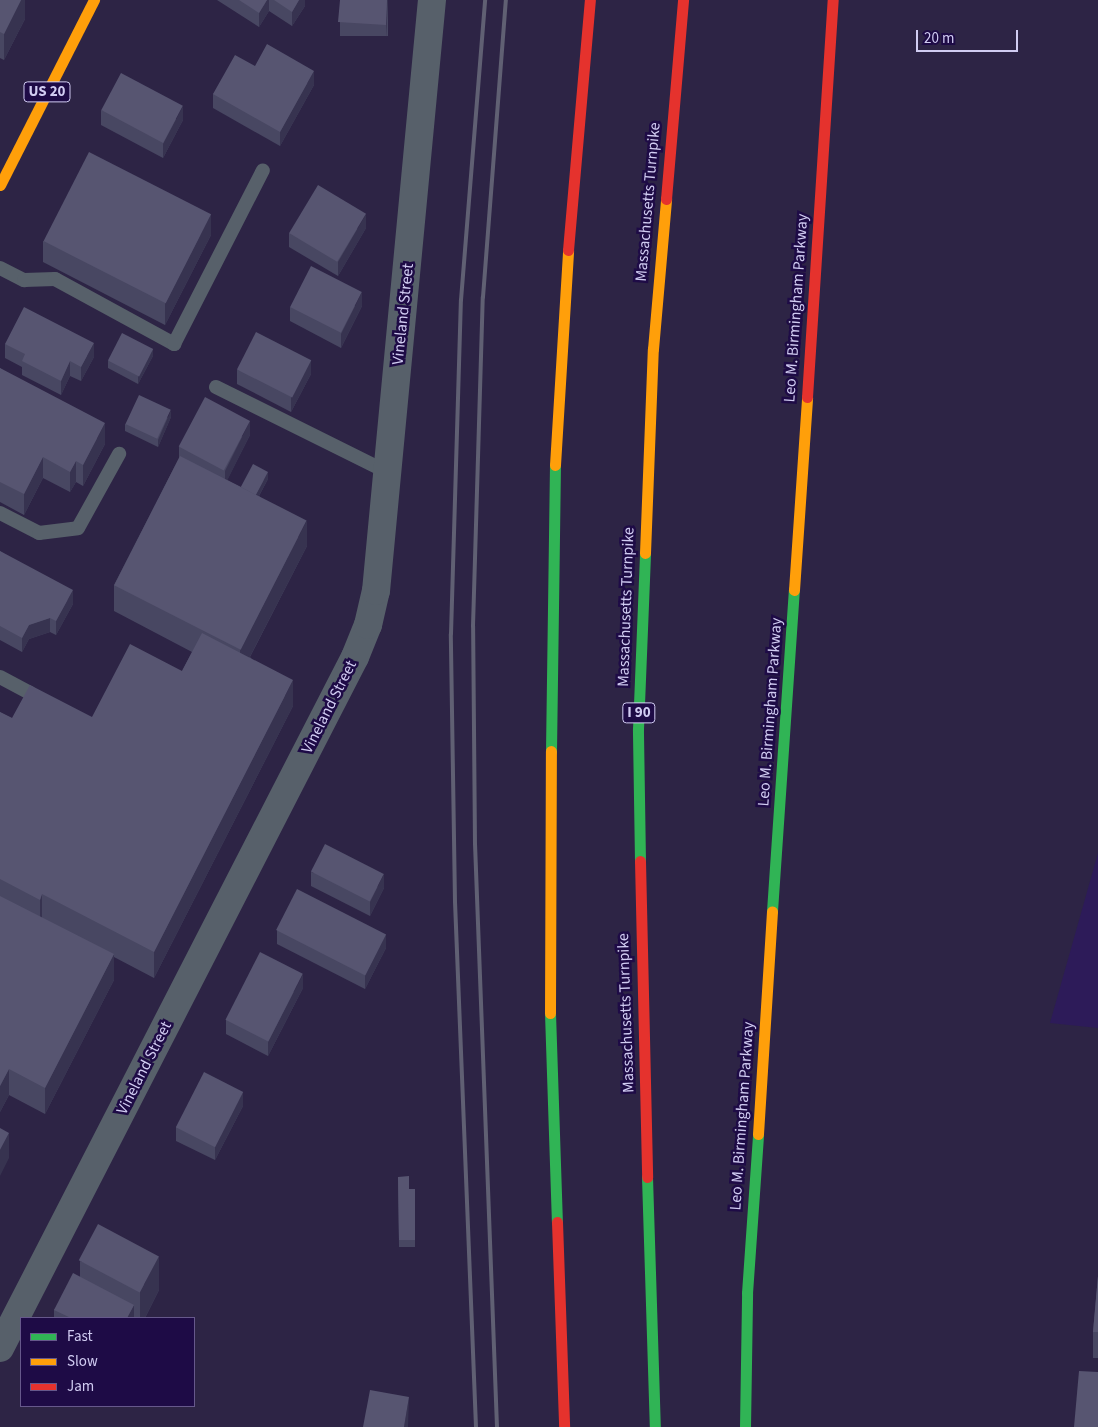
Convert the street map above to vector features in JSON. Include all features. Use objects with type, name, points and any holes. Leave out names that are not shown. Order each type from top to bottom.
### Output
[{"type":"main road","name":"US 20","points":[[0,184],[94,0]]},
{"type":"main road","points":[[564,1427],[550,998],[550,617],[554,489],[569,236],[590,0]]},
{"type":"main road","name":"Massachusetts Turnpike","points":[[655,1427],[640,970],[638,729],[653,359],[683,0]]},
{"type":"main road","name":"Leo M. Birmingham Parkway","points":[[745,1427],[747,1293],[833,0]]},
{"type":"street","name":"Vineland Street","points":[[0,1348],[355,657],[368,625],[376,590],[432,0]]},
{"type":"lane","points":[[0,268],[24,280],[55,279],[174,344],[263,170]]},
{"type":"lane","points":[[216,387],[387,472]]},
{"type":"lane","points":[[0,513],[40,534],[78,528],[119,454]]},
{"type":"lane","points":[[0,677],[30,693]]},
{"type":"shaded area","points":[[1098,853],[1098,1028],[1050,1023]]},
{"type":"building","points":[[0,0],[21,0],[4,34],[0,32]]},
{"type":"building","points":[[239,0],[267,0],[259,13]]},
{"type":"building","points":[[274,0],[299,0],[292,12]]},
{"type":"building","points":[[340,0],[387,0],[386,25],[338,22]]},
{"type":"building","points":[[267,44],[314,71],[280,132],[213,94],[235,55],[255,66]]},
{"type":"building","points":[[121,73],[183,106],[163,143],[101,110]]},
{"type":"building","points":[[89,152],[211,214],[166,303],[44,241]]},
{"type":"building","points":[[318,185],[366,214],[337,262],[289,233]]},
{"type":"building","points":[[311,266],[362,292],[341,333],[290,307]]},
{"type":"building","points":[[24,307],[94,343],[81,367],[70,361],[61,381],[22,361],[25,354],[5,344]]},
{"type":"building","points":[[256,332],[311,360],[292,398],[237,369]]},
{"type":"building","points":[[122,333],[153,349],[139,377],[108,361]]},
{"type":"building","points":[[0,368],[105,423],[83,465],[76,461],[70,472],[43,457],[24,494],[0,482]]},
{"type":"building","points":[[139,395],[171,410],[157,439],[125,424]]},
{"type":"building","points":[[205,397],[250,421],[224,470],[179,446]]},
{"type":"building","points":[[180,456],[307,520],[241,650],[114,585]]},
{"type":"building","points":[[253,464],[268,472],[256,495],[241,487]]},
{"type":"building","points":[[0,551],[73,590],[56,621],[50,618],[29,625],[22,638],[0,626]]},
{"type":"building","points":[[202,633],[293,680],[154,952],[42,894],[40,900],[0,879],[0,712],[12,718],[30,685],[92,717],[130,644],[182,671]]},
{"type":"building","points":[[325,844],[384,874],[370,902],[311,872]]},
{"type":"building","points":[[297,889],[386,934],[365,975],[276,930]]},
{"type":"building","points":[[0,896],[114,954],[45,1088],[9,1069],[0,1086]]},
{"type":"building","points":[[260,952],[303,974],[268,1042],[225,1020]]},
{"type":"building","points":[[204,1072],[243,1092],[215,1147],[176,1127]]},
{"type":"building","points":[[0,1128],[9,1133],[0,1150]]},
{"type":"building","points":[[409,1176],[409,1189],[415,1189],[415,1240],[399,1240],[398,1177]]},
{"type":"building","points":[[98,1224],[159,1256],[140,1293],[79,1260]]},
{"type":"building","points":[[73,1273],[134,1305],[128,1317],[69,1317],[54,1310]]},
{"type":"building","points":[[1098,1276],[1098,1332],[1093,1332]]},
{"type":"building","points":[[1079,1371],[1098,1372],[1098,1427],[1074,1427]]},
{"type":"building","points":[[370,1390],[409,1397],[404,1427],[363,1427]]},
{"type":"railway","points":[[476,1427],[455,902],[451,634],[461,300],[485,0]]},
{"type":"railway","points":[[497,1427],[475,844],[473,626],[483,297],[506,0]]},
{"type":"traffic: fast","points":[[551,751],[555,465]]},
{"type":"traffic: fast","points":[[640,861],[638,729],[645,553]]},
{"type":"traffic: fast","points":[[772,911],[794,590]]},
{"type":"traffic: fast","points":[[550,1013],[557,1222]]},
{"type":"traffic: fast","points":[[745,1427],[747,1293],[758,1134]]},
{"type":"traffic: fast","points":[[647,1177],[655,1427]]},
{"type":"traffic: slow","points":[[0,185],[94,0]]},
{"type":"traffic: slow","points":[[645,553],[653,349],[666,199]]},
{"type":"traffic: slow","points":[[555,465],[568,250]]},
{"type":"traffic: slow","points":[[794,590],[807,397]]},
{"type":"traffic: slow","points":[[550,1013],[551,751]]},
{"type":"traffic: slow","points":[[758,1134],[772,911]]},
{"type":"traffic: jam","points":[[568,250],[590,0]]},
{"type":"traffic: jam","points":[[666,199],[683,0]]},
{"type":"traffic: jam","points":[[807,397],[833,0]]},
{"type":"traffic: jam","points":[[640,861],[647,1177]]},
{"type":"traffic: jam","points":[[557,1222],[564,1427]]}]
